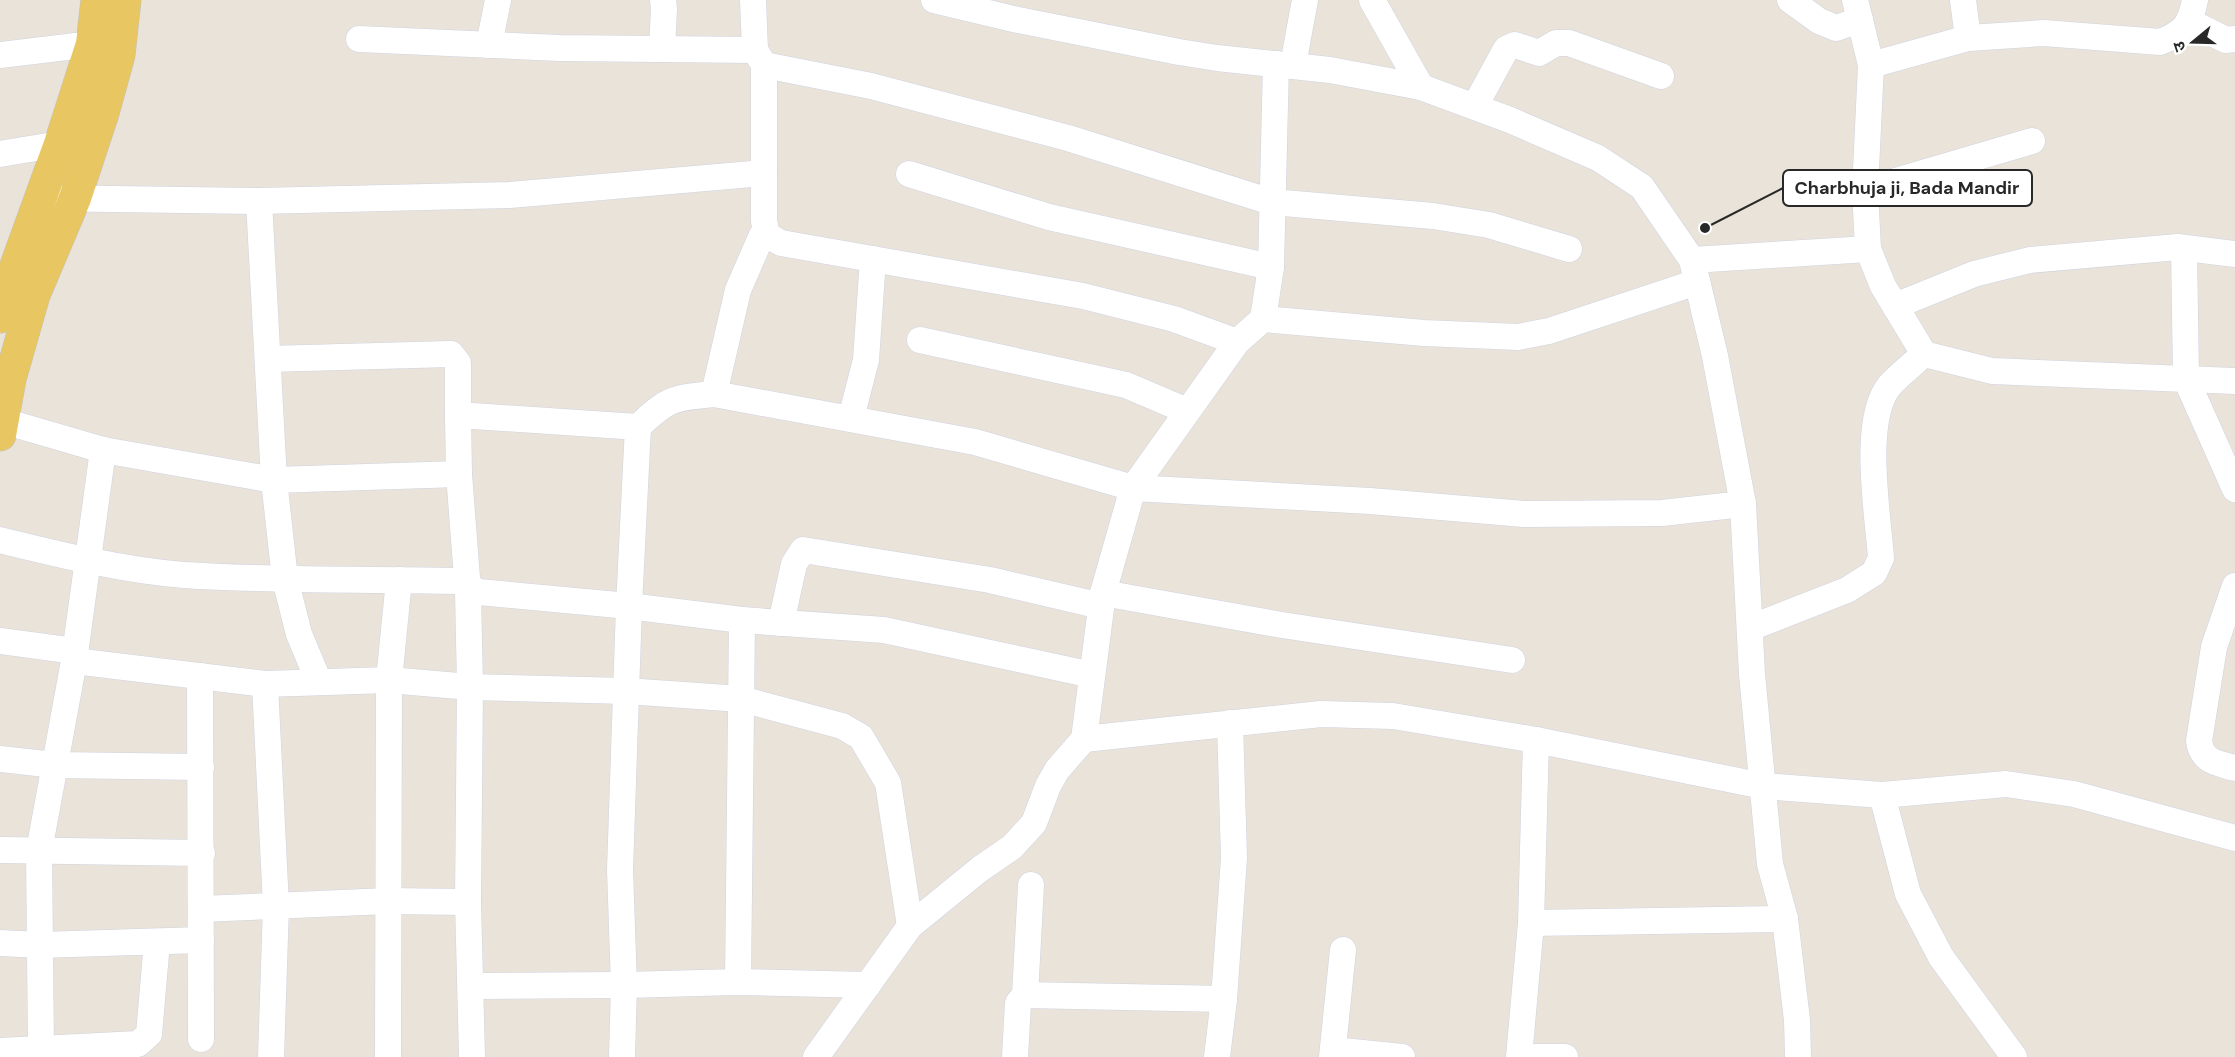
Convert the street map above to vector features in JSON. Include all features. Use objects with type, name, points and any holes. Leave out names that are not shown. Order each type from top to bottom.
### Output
[{"type":"main road","points":[[0,317],[92,44],[97,0]]},
{"type":"main road","points":[[1,425],[10,379],[34,295],[75,198],[103,113],[118,55],[125,0]]},
{"type":"street","points":[[489,45],[498,0]]},
{"type":"street","points":[[662,49],[663,0]]},
{"type":"street","points":[[753,0],[760,57],[764,221],[767,235]]},
{"type":"street","points":[[816,1057],[910,926],[980,869],[1012,847],[1034,823],[1056,770],[1084,739],[1102,600],[1133,488],[1237,342],[1263,319],[1271,267],[1272,202],[1285,64],[1305,0]]},
{"type":"street","points":[[1372,0],[1421,87]]},
{"type":"street","points":[[1790,0],[1819,21],[1836,28],[1858,10],[1871,65],[1865,190],[1868,249],[1883,286],[1924,354],[1992,371],[2235,381]]},
{"type":"street","points":[[1963,0],[1968,38]]},
{"type":"street","points":[[947,2],[1022,10],[1179,52],[1285,64],[1421,87],[1475,106],[1598,158],[1642,187],[1695,271],[1715,356],[1743,504],[1750,628],[1770,864],[1785,919],[1797,1020],[1798,1057]]},
{"type":"street","points":[[1871,65],[1968,38],[2044,33],[2160,42],[2173,37],[2192,11],[2226,40],[2235,39]]},
{"type":"street","points":[[358,39],[559,48],[662,49],[760,57],[1068,138],[1272,202],[1433,216],[1489,225],[1569,249]]},
{"type":"street","points":[[1475,106],[1506,49],[1515,45],[1539,53],[1556,43],[1569,43],[1661,76]]},
{"type":"street","points":[[0,55],[92,44]]},
{"type":"street","points":[[1865,190],[2032,141]]},
{"type":"street","points":[[0,154],[60,144]]},
{"type":"street","points":[[40,198],[259,201],[510,195],[764,173]]},
{"type":"street","points":[[909,174],[1049,217],[1271,267]]},
{"type":"street","points":[[259,201],[274,480],[285,579],[298,634],[319,682]]},
{"type":"street","points":[[714,394],[738,290],[762,235],[767,235],[781,243],[1083,297],[1174,319],[1237,342]]},
{"type":"street","points":[[1894,306],[1974,274],[2030,260],[2184,248],[2235,254]]},
{"type":"street","points":[[2184,248],[2186,379],[2235,489]]},
{"type":"street","points":[[1263,319],[1424,333],[1518,338],[1549,331],[1695,271],[1868,249]]},
{"type":"street","points":[[852,418],[866,360],[873,260]]},
{"type":"street","points":[[920,340],[1126,385],[1187,411]]},
{"type":"street","points":[[268,359],[451,354],[458,363],[459,474],[468,586],[470,687],[468,902],[472,1057]]},
{"type":"street","points":[[1750,628],[1846,590],[1874,573],[1881,558],[1873,448],[1876,414],[1888,386],[1924,354]]},
{"type":"street","points":[[622,1057],[624,985],[620,870],[638,427],[660,406],[677,398],[714,394],[975,442],[1133,488],[1370,501],[1524,514],[1662,513],[1743,504]]},
{"type":"street","points":[[458,415],[638,427]]},
{"type":"street","points":[[1,425],[103,450],[274,480],[459,474]]},
{"type":"street","points":[[41,1050],[39,851],[75,656],[103,450]]},
{"type":"street","points":[[0,540],[87,561],[182,574],[285,579],[399,580],[468,586],[742,620],[884,630],[1092,675]]},
{"type":"street","points":[[781,623],[794,564],[803,550],[1102,600],[1512,660]]},
{"type":"street","points":[[388,1057],[389,680],[399,580]]},
{"type":"street","points":[[2235,586],[2214,647],[2199,741],[2200,750],[2208,761],[2235,768]]},
{"type":"street","points":[[738,982],[742,620]]},
{"type":"street","points":[[0,641],[75,656],[265,684],[389,680],[470,687],[626,691],[741,699],[842,726],[861,737],[888,783],[910,926]]},
{"type":"street","points":[[200,676],[201,1039]]},
{"type":"street","points":[[265,684],[276,906],[271,1057]]},
{"type":"street","points":[[1084,739],[1321,714],[1393,716],[1536,740],[1763,786],[1882,795],[2006,784],[2074,794],[2235,838]]},
{"type":"street","points":[[1217,1057],[1224,999],[1234,858],[1230,723]]},
{"type":"street","points":[[1519,1057],[1531,923],[1536,740]]},
{"type":"street","points":[[0,759],[55,765],[201,767]]},
{"type":"street","points":[[1882,795],[1908,894],[1941,957],[2014,1057]]},
{"type":"street","points":[[0,850],[202,854]]},
{"type":"street","points":[[1015,1057],[1018,1003],[1025,995],[1031,885]]},
{"type":"street","points":[[201,909],[388,901],[468,902]]},
{"type":"street","points":[[1531,923],[1785,919]]},
{"type":"street","points":[[0,943],[40,945],[201,940]]},
{"type":"street","points":[[0,1051],[138,1044],[149,1034],[157,942]]},
{"type":"street","points":[[1343,950],[1333,1054],[1402,1057]]},
{"type":"street","points":[[471,986],[738,982],[868,984]]},
{"type":"street","points":[[1025,995],[1224,999]]},
{"type":"street","points":[[1536,1057],[1565,1057]]},
{"type":"place","name":"Charbhuja ji, Bada Mandir","points":[[1705,228]]}]
